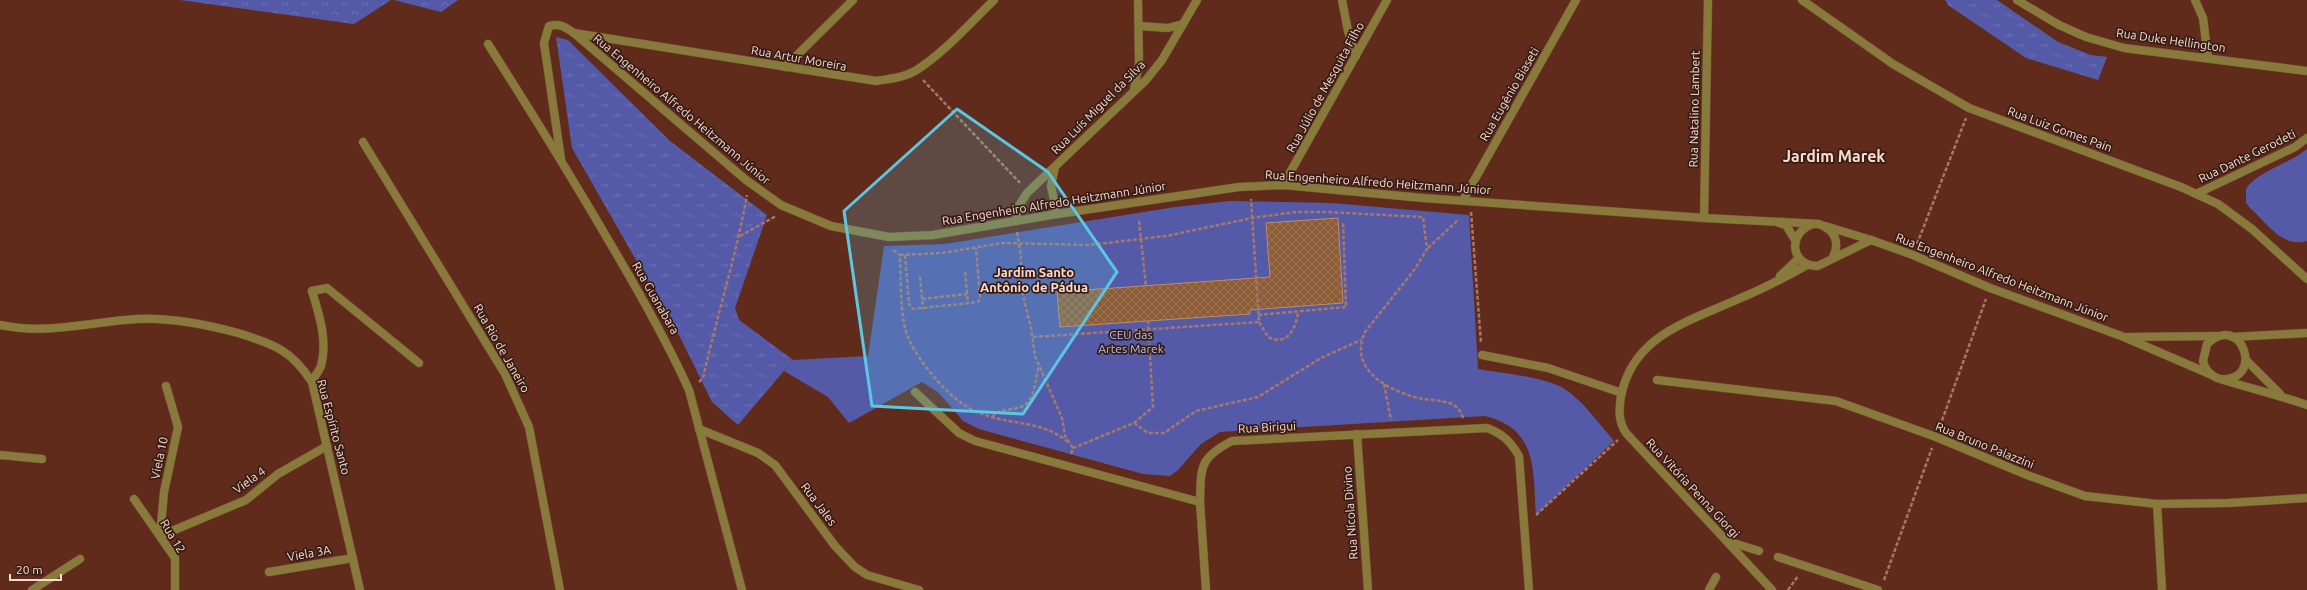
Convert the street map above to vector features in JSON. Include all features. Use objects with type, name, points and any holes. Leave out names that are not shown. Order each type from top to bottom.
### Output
[{"type":"street","points":[[785,67],[854,0]]},
{"type":"street","name":"Rua Artur Moreira","points":[[574,33],[876,81],[898,78],[914,71],[930,60],[994,0]]},
{"type":"street","points":[[1134,93],[1139,70],[1138,0]]},
{"type":"street","name":"Rua Luís Miguel da Silva","points":[[1016,221],[1017,209],[1021,200],[1028,192],[1134,93],[1162,60],[1196,0]]},
{"type":"street","points":[[1342,0],[1348,31],[1356,56]]},
{"type":"street","name":"Rua Eugênio Biaseti","points":[[1463,200],[1576,0]]},
{"type":"street","name":"Rua Natalino Lambert","points":[[1704,218],[1708,0]]},
{"type":"street","name":"Rua Luiz Gomes Pain","points":[[1802,0],[1893,64],[1970,108],[2196,194],[2218,204],[2252,229],[2307,279]]},
{"type":"street","name":"Rua Duke Hellington","points":[[2017,0],[2059,26],[2086,37],[2124,48],[2307,71]]},
{"type":"street","points":[[2195,0],[2202,18],[2208,58]]},
{"type":"street","name":"Rua Júlio de Mesquita Filho","points":[[1283,185],[1356,56],[1385,1]]},
{"type":"street","name":"Rua Engenheiro Alfredo Heitzmann Júnior","points":[[561,159],[544,43],[549,26],[557,24],[565,26],[574,33],[749,183],[789,209],[831,226],[889,237],[933,235],[1057,214],[1250,186],[1283,185],[1704,218],[1767,220],[1813,224]]},
{"type":"street","points":[[1139,26],[1168,28],[1183,24]]},
{"type":"street","name":"Rua Guanabara","points":[[488,44],[561,159],[659,327],[689,390],[742,590]]},
{"type":"street","name":"Rua Dante Gerodeti","points":[[2196,194],[2295,147],[2307,138]]},
{"type":"street","name":"Rua Rio de Janeiro","points":[[363,142],[505,374],[520,405],[529,427],[560,590]]},
{"type":"street","name":"Rua Luís Miguel da Silva","points":[[1055,166],[1051,186],[1057,214]]},
{"type":"street","name":"Rua Engenheiro Alfredo Heitzmann Júnior","points":[[1767,220],[1786,226],[1795,240]]},
{"type":"street","points":[[1807,265],[1796,253],[1795,240],[1802,230],[1813,224],[1825,226],[1830,229],[1836,240],[1837,247],[1832,259]]},
{"type":"street","name":"Rua Engenheiro Alfredo Heitzmann Júnior","points":[[1825,226],[1871,240],[1990,288],[2124,337],[2212,375]]},
{"type":"street","points":[[1771,285],[1807,265],[1818,266],[1871,240]]},
{"type":"street","points":[[1771,285],[1799,258]]},
{"type":"street","name":"Rua Vitória Penna Giorgi","points":[[1771,285],[1671,329],[1655,339],[1640,354],[1626,377],[1619,408],[1620,424],[1626,433],[1772,590]]},
{"type":"street","points":[[312,382],[321,366],[323,343],[321,321],[312,291],[327,288],[419,363]]},
{"type":"street","name":"Rua Espírito Santo","points":[[0,325],[21,330],[62,329],[136,319],[169,319],[209,325],[268,342],[299,363],[312,382],[360,590]]},
{"type":"street","points":[[2307,333],[2266,336],[2223,336],[2211,340],[2203,352],[2204,365],[2212,375],[2220,379],[2282,396],[2307,405]]},
{"type":"street","name":"Rua Engenheiro Alfredo Heitzmann Júnior","points":[[2124,337],[2223,336]]},
{"type":"street","points":[[2244,347],[2266,336]]},
{"type":"street","points":[[2220,379],[2230,378],[2239,374],[2246,360],[2244,347],[2232,337]]},
{"type":"street","points":[[1482,355],[1548,368],[1622,393]]},
{"type":"street","points":[[2246,360],[2282,396]]},
{"type":"street","name":"Rua Bruno Palazzini","points":[[1657,380],[1836,400],[1936,437],[2027,475],[2085,496],[2157,504],[2228,503],[2307,498]]},
{"type":"street","name":"Viela 10","points":[[160,536],[164,492],[178,428],[166,386]]},
{"type":"street","points":[[915,392],[959,433],[975,441],[1067,464],[1200,502]]},
{"type":"street","name":"Rua Birigui","points":[[1206,590],[1200,502],[1201,478],[1204,462],[1211,453],[1232,441],[1487,428],[1501,433],[1509,441],[1519,456],[1529,590]]},
{"type":"street","name":"Rua Jales","points":[[700,429],[758,453],[775,465],[835,546],[855,567],[867,575],[919,590]]},
{"type":"street","name":"Rua Nícola Divino","points":[[1357,434],[1368,590]]},
{"type":"street","name":"Viela 4","points":[[160,536],[246,500],[278,474],[327,446]]},
{"type":"street","points":[[0,455],[42,459]]},
{"type":"street","name":"Rua 12","points":[[134,499],[175,558],[175,590]]},
{"type":"street","points":[[2157,504],[2162,590]]},
{"type":"street","points":[[1727,541],[1759,551]]},
{"type":"street","points":[[1778,557],[1878,590]]},
{"type":"street","name":"Viela 3A","points":[[269,572],[353,558]]},
{"type":"street","points":[[32,590],[80,559]]},
{"type":"street","points":[[1709,590],[1716,577]]},
{"type":"path","points":[[914,71],[1028,192]]},
{"type":"path","points":[[1917,245],[1970,108]]},
{"type":"path","points":[[689,390],[703,378],[715,324],[740,236],[749,183]]},
{"type":"path","points":[[1250,186],[1258,322],[1268,337],[1279,340],[1289,336],[1294,331],[1298,312]]},
{"type":"path","points":[[740,236],[789,209]]},
{"type":"path","points":[[893,249],[900,255],[905,255],[942,253],[1002,243],[1089,245],[1166,236],[1252,218],[1296,212],[1326,212],[1423,217],[1427,249]]},
{"type":"path","points":[[1471,216],[1482,355]]},
{"type":"path","points":[[1458,220],[1427,249],[1415,269],[1373,321],[1361,340],[1360,350],[1364,365],[1384,384],[1416,397],[1450,403],[1461,412],[1467,428]]},
{"type":"path","points":[[1016,221],[1021,256],[1020,283],[1039,366],[1059,412],[1068,442]]},
{"type":"path","points":[[1139,221],[1146,286]]},
{"type":"path","points":[[1258,315],[1346,307],[1343,222]]},
{"type":"path","points":[[905,255],[909,304],[915,309],[968,304],[978,302],[980,297],[976,248]]},
{"type":"path","points":[[900,255],[905,327],[913,349],[945,388],[964,406],[992,417],[1046,428],[1068,442],[1073,448]]},
{"type":"path","points":[[965,272],[968,304]]},
{"type":"path","points":[[920,277],[923,308]]},
{"type":"path","points":[[1883,583],[1990,288]]},
{"type":"path","points":[[922,299],[967,294]]},
{"type":"path","points":[[1067,464],[1073,448],[1134,423],[1153,407],[1148,321]]},
{"type":"path","points":[[1033,337],[1258,322]]},
{"type":"path","points":[[1134,423],[1148,433],[1164,433],[1196,411],[1258,397],[1321,358],[1361,340]]},
{"type":"path","points":[[992,417],[1002,410],[1017,409],[1026,404],[1031,398],[1039,366]]},
{"type":"path","points":[[1384,384],[1390,404],[1392,432]]},
{"type":"path","points":[[1379,433],[1379,421],[1391,420],[1384,384]]},
{"type":"path","points":[[1524,526],[1626,433]]},
{"type":"highlighted area","points":[[957,109],[1048,172],[1117,272],[1023,414],[872,406],[844,211]]},
{"type":"green space","points":[[180,0],[391,0],[354,24]]},
{"type":"green space","points":[[394,0],[458,0],[441,12]]},
{"type":"green space","points":[[1945,0],[1997,0],[2058,42],[2091,55],[2107,57],[2098,80],[2026,58],[1948,5]]},
{"type":"green space","points":[[556,37],[568,40],[670,141],[767,215],[735,308],[739,320],[793,360],[738,425],[712,402],[680,337],[572,148]]},
{"type":"green space","points":[[2307,149],[2307,241],[2290,241],[2282,238],[2250,208],[2246,203],[2246,189],[2258,177],[2292,159]]},
{"type":"green space","name":"CEU das Artes Marek","points":[[1230,201],[1332,203],[1469,215],[1478,369],[1534,378],[1563,388],[1584,406],[1614,441],[1536,515],[1533,467],[1524,441],[1515,431],[1502,422],[1485,416],[1220,432],[1201,444],[1178,470],[1170,476],[1143,474],[979,429],[963,421],[939,393],[922,382],[849,423],[828,397],[784,371],[793,360],[868,356],[884,246],[945,244],[1175,207]]},
{"type":"building","points":[[1338,218],[1343,303],[1250,310],[1250,314],[1060,327],[1057,292],[1270,277],[1266,223]]},
{"type":"district","name":"Jardim Marek","points":[[1834,156]]},
{"type":"district","name":"Jardim Santo Antônio de Pádua","points":[[1034,280]]}]
